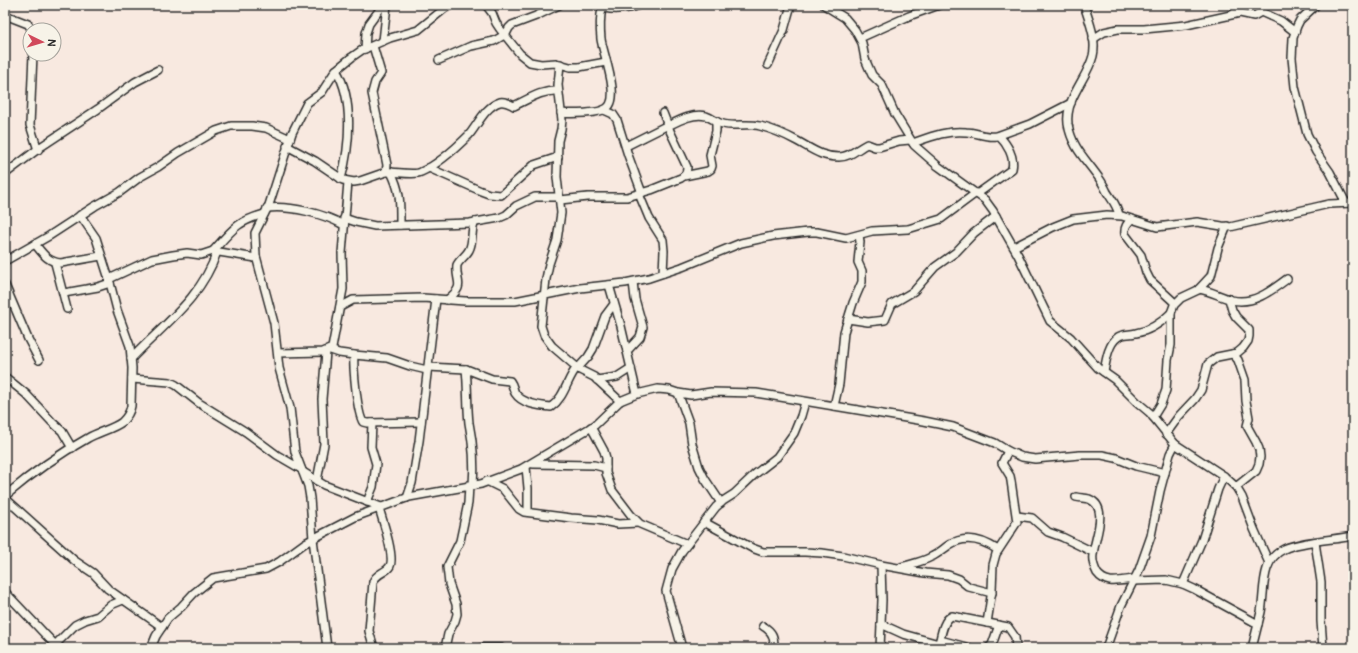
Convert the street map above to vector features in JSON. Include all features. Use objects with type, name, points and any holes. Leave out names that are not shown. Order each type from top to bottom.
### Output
[{"type":"street","points":[[365,49],[366,33],[369,24],[383,5]]},
{"type":"street","points":[[383,41],[387,5]]},
{"type":"street","points":[[327,648],[313,539],[310,498],[295,452],[290,408],[281,374],[271,311],[256,258],[254,243],[255,233],[266,211],[289,142],[304,106],[324,89],[336,70],[352,57],[383,41],[418,30],[451,5]]},
{"type":"street","points":[[486,5],[492,13],[497,26],[520,54],[530,62],[579,67],[606,62]]},
{"type":"street","points":[[439,60],[471,46],[494,41],[505,35],[512,25],[559,5]]},
{"type":"street","points":[[561,113],[578,114],[607,109],[612,100],[612,84],[601,39],[599,7],[630,9],[639,5]]},
{"type":"street","points":[[768,65],[784,30],[791,5]]},
{"type":"street","points":[[824,5],[845,18],[855,30],[862,43],[865,59],[872,76],[882,85],[895,114],[911,141],[921,152],[938,166],[984,200],[996,216],[1040,297],[1050,321],[1071,338],[1083,353],[1115,380],[1153,417],[1175,444],[1224,476],[1236,487],[1242,497],[1269,562]]},
{"type":"street","points":[[860,38],[909,16],[939,5]]},
{"type":"street","points":[[1084,5],[1094,46],[1091,60],[1071,103],[1068,123],[1074,144],[1118,207],[1120,215]]},
{"type":"street","points":[[1234,14],[1238,5]]},
{"type":"street","points":[[1014,247],[1053,227],[1073,219],[1120,215],[1157,227],[1197,222],[1227,226],[1239,225],[1329,204],[1349,203],[1316,152],[1307,134],[1295,87],[1292,58],[1293,38],[1300,20],[1316,5]]},
{"type":"street","points":[[1093,39],[1104,32],[1118,29],[1144,29],[1186,25],[1234,14],[1242,13],[1254,16],[1261,12],[1264,12],[1281,21],[1295,32]]},
{"type":"street","points":[[5,15],[23,22]]},
{"type":"street","points":[[373,46],[381,73],[375,82],[372,93],[388,172],[396,183],[399,197],[400,225]]},
{"type":"street","points":[[32,62],[30,125],[38,150]]},
{"type":"street","points":[[560,64],[558,91],[562,125],[558,141],[557,177],[561,213],[557,240],[549,264],[541,320],[542,331],[552,346],[577,368],[597,380],[620,402]]},
{"type":"street","points":[[5,174],[135,82],[158,70]]},
{"type":"street","points":[[336,70],[343,84],[349,130],[345,163],[341,179]]},
{"type":"street","points":[[5,261],[120,192],[140,177],[178,153],[216,131],[231,126],[241,125],[266,128],[289,142],[341,179],[348,182],[360,181],[388,172],[415,174],[430,168],[456,148],[470,134],[488,109],[499,102],[506,102],[514,106],[546,91],[558,91]]},
{"type":"street","points":[[626,146],[682,119],[706,116],[727,125],[744,124],[761,126],[796,141],[818,153],[832,156],[846,156],[858,151],[867,144],[879,147],[958,131],[974,132],[991,137],[999,136],[1030,124],[1071,103]]},
{"type":"street","points":[[604,110],[613,114],[617,120],[649,218],[663,240],[663,273]]},
{"type":"street","points":[[663,113],[687,167],[687,172],[684,176]]},
{"type":"street","points":[[131,359],[184,308],[213,265],[215,252],[232,229],[243,221],[266,211],[277,207],[285,208],[324,215],[344,222],[356,222],[375,226],[475,222],[499,218],[506,215],[516,206],[535,197],[621,198],[640,194],[684,176],[711,169],[712,166],[710,155],[716,131],[716,121]]},
{"type":"street","points":[[340,307],[353,300],[423,298],[505,302],[544,296],[580,288],[633,282],[663,273],[741,243],[773,236],[817,232],[846,238],[872,231],[908,229],[936,221],[1012,169],[1013,163],[1011,156],[1004,141],[999,136]]},
{"type":"street","points":[[430,168],[481,191],[489,194],[502,195],[534,165],[558,157]]},
{"type":"street","points":[[317,481],[324,444],[322,399],[328,351],[332,348],[334,343],[343,289],[342,252],[348,182]]},
{"type":"street","points":[[80,215],[96,238],[110,281],[117,310],[130,346],[132,379],[130,412],[121,422],[90,437],[72,448],[26,479],[5,497],[27,519],[75,561],[93,573],[108,589],[162,627]]},
{"type":"street","points":[[848,319],[868,322],[885,320],[892,304],[914,291],[936,267],[956,252],[974,232],[996,216]]},
{"type":"street","points":[[1132,219],[1126,224],[1124,230],[1125,234],[1141,255],[1150,280],[1175,303]]},
{"type":"street","points":[[447,300],[458,291],[459,281],[457,265],[469,251],[472,240],[472,230],[475,222]]},
{"type":"street","points":[[1153,417],[1161,404],[1166,390],[1168,360],[1171,345],[1172,313],[1175,303],[1199,288],[1211,276],[1218,248],[1227,226]]},
{"type":"street","points":[[834,406],[839,384],[844,332],[853,303],[862,282],[862,271],[858,262],[860,242],[859,235]]},
{"type":"street","points":[[35,244],[49,261],[55,263],[70,262],[101,256]]},
{"type":"street","points":[[64,293],[98,287],[160,257],[187,253],[201,255],[215,252],[256,258]]},
{"type":"street","points":[[55,263],[67,309]]},
{"type":"street","points":[[1199,288],[1229,299],[1243,302],[1260,297],[1287,279]]},
{"type":"street","points":[[627,351],[640,337],[643,327],[635,299],[633,282]]},
{"type":"street","points":[[5,285],[28,340],[39,360]]},
{"type":"street","points":[[609,285],[637,394]]},
{"type":"street","points":[[407,498],[416,464],[436,299]]},
{"type":"street","points":[[1166,434],[1201,390],[1208,364],[1217,357],[1237,353],[1243,348],[1249,336],[1249,330],[1236,317],[1229,299]]},
{"type":"street","points":[[278,353],[328,351],[387,358],[410,366],[428,369],[466,370],[492,379],[510,381],[515,392],[522,400],[529,403],[551,407],[564,391],[571,374],[588,357],[593,349],[605,316],[614,304]]},
{"type":"street","points":[[1104,372],[1112,344],[1117,338],[1122,335],[1138,333],[1164,321],[1172,313]]},
{"type":"street","points":[[1233,354],[1238,360],[1245,380],[1248,418],[1247,426],[1259,449],[1260,458],[1256,471],[1236,487]]},
{"type":"street","points":[[354,355],[354,375],[361,419],[363,422],[421,422]]},
{"type":"street","points":[[597,380],[617,377],[631,368]]},
{"type":"street","points":[[445,648],[448,634],[457,614],[456,604],[449,584],[447,567],[460,541],[471,485],[474,456],[469,422],[466,370]]},
{"type":"street","points":[[5,377],[26,394],[62,431],[72,448]]},
{"type":"street","points":[[132,379],[170,382],[176,385],[199,403],[246,432],[277,455],[317,481],[380,508]]},
{"type":"street","points":[[152,648],[156,636],[168,618],[194,593],[213,578],[266,569],[313,539],[355,517],[407,498],[439,490],[487,482],[529,465],[605,418],[620,402],[637,394],[658,389],[691,395],[711,392],[756,393],[953,427],[995,442],[1008,451],[1022,457],[1035,459],[1080,455],[1102,455],[1116,458],[1136,466],[1165,473]]},
{"type":"street","points":[[678,393],[689,423],[692,444],[699,467],[705,479],[721,502]]},
{"type":"street","points":[[682,648],[666,591],[672,569],[687,544],[721,502],[734,494],[754,475],[777,457],[794,433],[805,402]]},
{"type":"street","points":[[367,502],[373,487],[376,464],[371,447],[372,423]]},
{"type":"street","points":[[591,427],[604,451],[608,479],[612,490],[631,515],[638,522],[650,529],[687,544]]},
{"type":"street","points":[[1106,648],[1121,606],[1151,536],[1165,473],[1175,444]]},
{"type":"street","points":[[987,623],[992,593],[993,565],[998,550],[1014,528],[1017,516],[1010,476],[1002,463],[1008,451]]},
{"type":"street","points":[[529,465],[594,465],[606,468]]},
{"type":"street","points":[[528,512],[529,465]]},
{"type":"street","points":[[1183,584],[1202,540],[1218,488],[1224,476]]},
{"type":"street","points":[[487,482],[503,489],[519,509],[528,512],[598,520],[618,524],[638,522]]},
{"type":"street","points":[[1076,497],[1088,499],[1094,502],[1100,513],[1100,520],[1093,552],[1093,564],[1100,577],[1110,581],[1166,580],[1183,584],[1258,624]]},
{"type":"street","points":[[374,648],[369,631],[373,582],[374,578],[389,568],[391,563],[389,546],[380,508]]},
{"type":"street","points":[[1017,516],[1032,518],[1048,532],[1093,552]]},
{"type":"street","points":[[704,522],[752,548],[763,552],[804,552],[842,556],[925,573],[948,575],[959,579],[969,586],[992,593]]},
{"type":"street","points":[[1252,648],[1261,612],[1264,582],[1269,562],[1276,554],[1285,549],[1315,542],[1353,536]]},
{"type":"street","points":[[898,568],[932,557],[950,544],[960,540],[975,539],[983,541],[998,550]]},
{"type":"street","points":[[1315,542],[1321,582],[1323,648]]},
{"type":"street","points":[[880,648],[881,565]]},
{"type":"street","points":[[6,596],[56,646],[75,625],[84,620],[98,616],[111,605],[123,600]]},
{"type":"street","points":[[939,644],[948,618],[955,616],[1008,627],[1013,632],[1017,644],[1016,648]]},
{"type":"street","points":[[881,624],[903,634],[939,644],[970,648]]},
{"type":"street","points":[[988,648],[992,645],[999,625]]},
{"type":"street","points":[[763,626],[773,634],[774,648]]},
{"type":"street","points":[[481,648],[501,648]]}]
